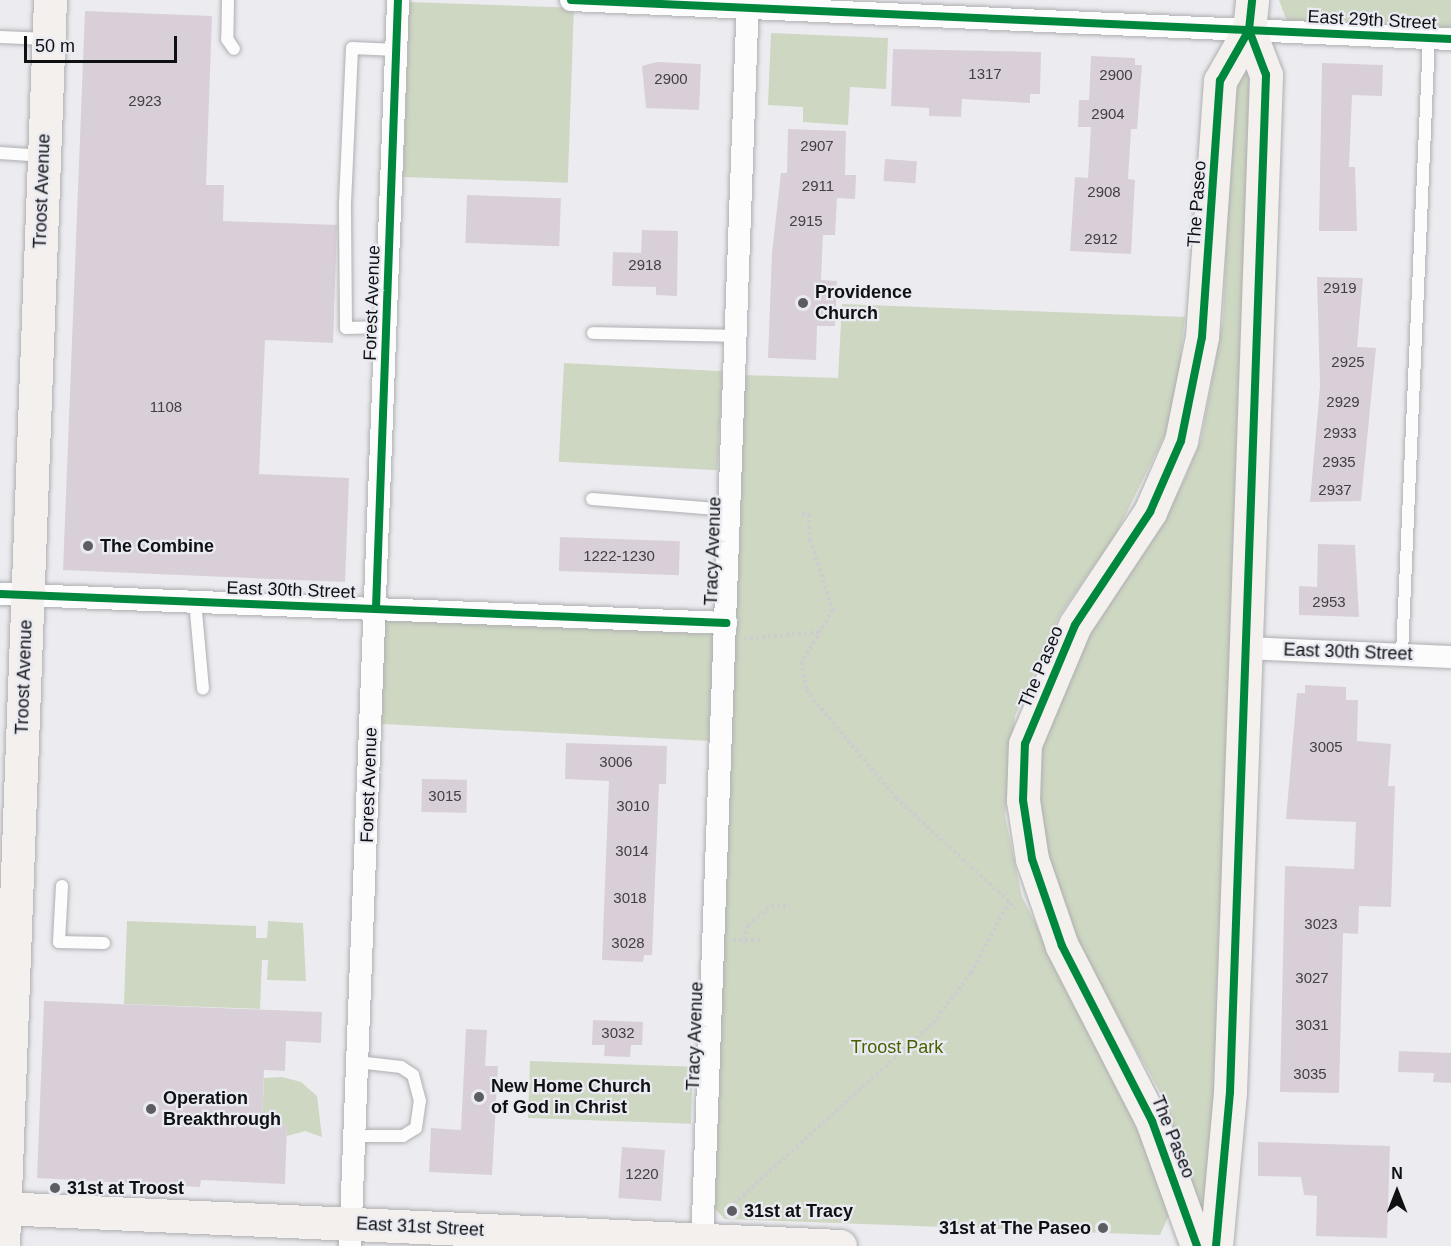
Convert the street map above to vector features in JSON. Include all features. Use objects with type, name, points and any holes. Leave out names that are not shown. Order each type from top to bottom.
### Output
[{"type":"main road","name":"Troost Avenue","points":[[3,1246],[14,595],[44,156],[50,0]]},
{"type":"main road","name":"The Paseo","points":[[1216,1246],[1230,1092],[1266,75],[1250,15]]},
{"type":"main road","name":"The Paseo","points":[[1197,1246],[1152,1122],[1062,945],[1032,859],[1023,800],[1025,744],[1075,625],[1150,512],[1181,441],[1202,337],[1220,81],[1250,15]]},
{"type":"main road","name":"East 31st Street","points":[[2,1208],[350,1235],[709,1233],[840,1246]]},
{"type":"street","name":"Forest Avenue","points":[[350,1235],[398,0]]},
{"type":"street","name":"East 29th Street","points":[[571,0],[1250,15],[1440,38]]},
{"type":"street","name":"Tracy Avenue","points":[[709,1233],[726,623],[748,4]]},
{"type":"street","name":"East 30th Street","points":[[14,595],[726,623]]},
{"type":"street","name":"East 30th Street","points":[[1245,648],[1451,657]]},
{"type":"lane","points":[[228,0],[227,39],[234,49]]},
{"type":"lane","points":[[0,37],[48,39]]},
{"type":"lane","points":[[1402,654],[1440,38]]},
{"type":"lane","points":[[387,327],[346,328],[345,203],[352,48],[397,50]]},
{"type":"lane","points":[[0,153],[44,156]]},
{"type":"lane","points":[[594,333],[736,336]]},
{"type":"lane","points":[[592,499],[730,510]]},
{"type":"lane","points":[[195,601],[203,688]]},
{"type":"lane","points":[[62,886],[59,942],[104,944]]},
{"type":"lane","points":[[354,1136],[403,1136],[416,1128],[420,1101],[412,1075],[401,1067],[357,1062]]},
{"type":"path","points":[[802,514],[809,514],[810,540],[832,604],[821,632],[801,666],[806,690],[896,798],[1016,908]]},
{"type":"path","points":[[743,639],[821,632]]},
{"type":"path","points":[[709,1233],[940,1015],[971,973],[1009,902]]},
{"type":"path","points":[[744,940],[748,926],[771,905],[790,907]]},
{"type":"path","points":[[729,940],[762,940]]},
{"type":"green space","points":[[1279,0],[1451,0],[1451,28],[1287,22]]},
{"type":"green space","points":[[409,2],[574,8],[568,183],[403,177]]},
{"type":"green space","points":[[771,33],[888,38],[886,89],[850,87],[848,125],[803,122],[803,107],[768,105]]},
{"type":"green space","points":[[1244,72],[1252,72],[1210,1221],[1200,1221],[1167,1104],[1069,932],[1039,823],[1037,778],[1044,737],[1088,634],[1182,485],[1201,440],[1223,319],[1233,88]]},
{"type":"green space","name":"Troost Park","points":[[842,304],[1185,317],[1175,415],[1115,536],[1059,616],[1015,716],[1005,816],[1022,897],[1159,1160],[1169,1215],[1160,1235],[725,1219],[713,1207],[744,375],[838,378]]},
{"type":"green space","points":[[564,363],[723,371],[718,470],[559,462]]},
{"type":"green space","points":[[385,617],[715,634],[709,741],[379,724]]},
{"type":"green space","points":[[127,921],[256,926],[256,938],[267,938],[268,921],[303,923],[306,981],[267,980],[268,960],[262,960],[260,1009],[124,1004]]},
{"type":"green space","points":[[530,1061],[693,1067],[691,1124],[528,1118]]},
{"type":"green space","points":[[282,1077],[301,1082],[317,1096],[322,1137],[305,1131],[287,1136],[287,1125],[262,1124],[264,1078]]},
{"type":"building","points":[[85,11],[212,16],[206,185],[224,185],[223,221],[337,225],[333,343],[265,340],[259,474],[349,478],[345,582],[63,570]]},
{"type":"building","points":[[893,49],[1041,52],[1040,94],[1030,94],[1030,103],[962,99],[961,117],[929,116],[929,108],[891,106]]},
{"type":"building","points":[[1091,56],[1135,58],[1135,65],[1142,65],[1137,129],[1131,129],[1128,179],[1135,180],[1131,254],[1070,251],[1075,177],[1088,178],[1091,127],[1078,127],[1079,100],[1089,100]]},
{"type":"building","points":[[657,62],[701,64],[699,110],[646,108],[642,66]]},
{"type":"building","points":[[1322,63],[1383,65],[1382,96],[1352,95],[1349,167],[1355,167],[1357,231],[1319,231]]},
{"type":"building","points":[[788,129],[846,131],[845,175],[856,175],[855,199],[837,198],[835,235],[823,235],[821,280],[837,281],[835,326],[817,326],[816,360],[768,358],[772,253],[781,173],[787,173]]},
{"type":"building","points":[[885,159],[917,161],[915,183],[883,181]]},
{"type":"building","points":[[467,195],[561,198],[559,246],[465,243]]},
{"type":"building","points":[[642,230],[678,231],[677,296],[656,295],[656,287],[612,286],[613,252],[641,253]]},
{"type":"building","points":[[1317,277],[1363,278],[1357,347],[1376,348],[1361,501],[1310,502],[1320,386]]},
{"type":"building","points":[[560,537],[680,541],[679,575],[559,571]]},
{"type":"building","points":[[1318,544],[1355,545],[1359,617],[1299,615],[1299,586],[1317,587]]},
{"type":"building","points":[[1305,685],[1346,687],[1346,700],[1358,700],[1357,741],[1391,744],[1388,786],[1395,786],[1391,907],[1359,906],[1358,934],[1343,933],[1339,1093],[1280,1092],[1285,866],[1354,869],[1356,822],[1286,819],[1297,693],[1305,693]]},
{"type":"building","points":[[566,743],[667,746],[666,784],[659,784],[652,955],[644,955],[643,962],[602,960],[609,781],[565,779]]},
{"type":"building","points":[[422,779],[467,780],[466,813],[421,812]]},
{"type":"building","name":"Operation Breakthrough","points":[[44,1001],[322,1012],[321,1043],[286,1041],[285,1071],[264,1070],[262,1124],[287,1125],[285,1184],[201,1180],[200,1187],[37,1178]]},
{"type":"building","points":[[593,1020],[643,1022],[642,1045],[631,1045],[630,1057],[604,1056],[605,1045],[592,1045]]},
{"type":"building","name":"New Home Church of God in Christ","points":[[466,1029],[487,1030],[485,1066],[498,1066],[492,1175],[429,1172],[431,1128],[461,1130]]},
{"type":"building","points":[[1399,1051],[1451,1053],[1451,1083],[1433,1082],[1434,1073],[1398,1072]]},
{"type":"building","points":[[1258,1142],[1390,1146],[1387,1238],[1316,1236],[1317,1196],[1304,1195],[1301,1177],[1258,1176]]},
{"type":"building","points":[[622,1147],[665,1150],[661,1201],[618,1198]]},
{"type":"cycle path","points":[[376,608],[398,0]]},
{"type":"cycle path","points":[[571,0],[1451,39]]},
{"type":"cycle path","points":[[1197,1246],[1152,1121],[1062,946],[1032,859],[1023,800],[1025,744],[1075,625],[1150,512],[1181,441],[1202,337],[1220,81],[1249,30],[1252,0]]},
{"type":"cycle path","points":[[1216,1246],[1230,1092],[1266,75],[1249,30]]},
{"type":"cycle path","points":[[0,594],[726,623]]},
{"type":"place","name":"Providence Church","points":[[803,303]]},
{"type":"place","name":"The Combine","points":[[88,546]]},
{"type":"place","name":"New Home Church of God in Christ","points":[[479,1097]]},
{"type":"place","name":"Operation Breakthrough","points":[[151,1109]]},
{"type":"place","name":"31st at Troost","points":[[55,1188]]},
{"type":"place","name":"31st at Tracy","points":[[732,1211]]},
{"type":"place","name":"31st at The Paseo","points":[[1103,1228]]}]
